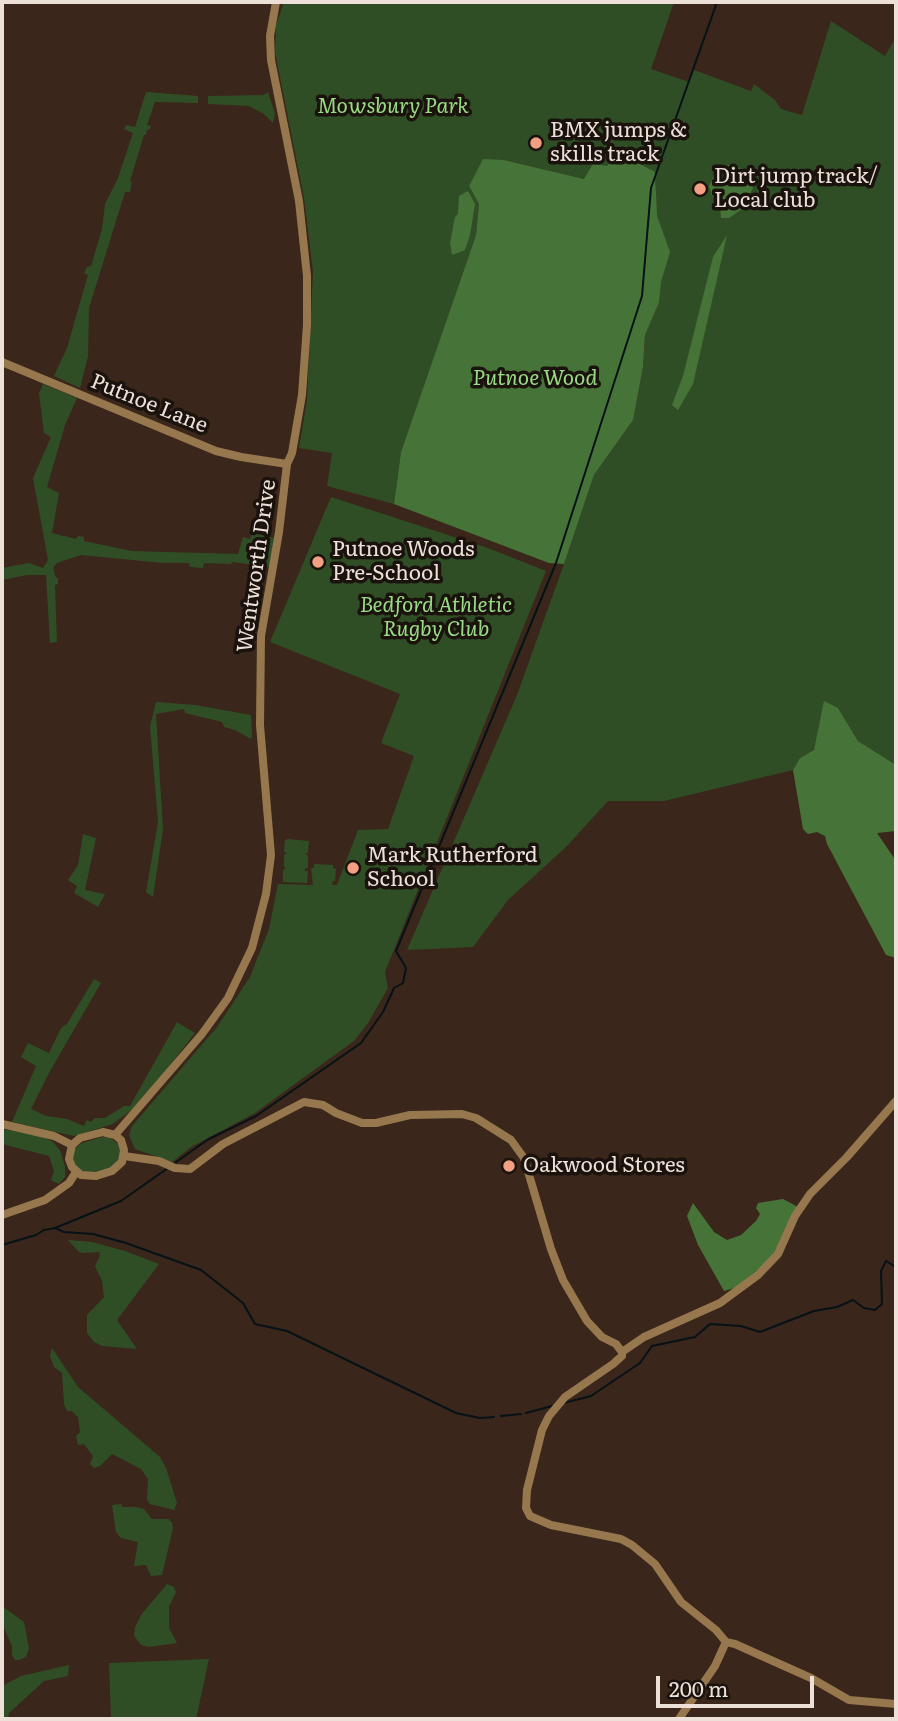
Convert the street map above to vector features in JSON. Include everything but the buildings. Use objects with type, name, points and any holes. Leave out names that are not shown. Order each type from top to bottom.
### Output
[{"type":"street","name":"Wentworth Drive","points":[[115,1135],[202,1034],[228,998],[252,948],[266,894],[271,855],[260,725],[261,636],[279,532],[287,464],[292,453],[302,395],[307,325],[307,276],[299,201],[271,60],[270,36],[276,2]]},
{"type":"street","name":"Putnoe Lane","points":[[2,362],[216,451],[287,464]]},
{"type":"street","points":[[896,1101],[810,1194],[795,1216],[778,1254],[758,1275],[720,1303],[644,1337],[622,1352],[622,1356],[613,1364],[558,1404],[542,1430],[526,1501],[530,1516],[551,1525],[621,1539],[632,1545],[655,1564],[681,1602],[716,1630],[726,1642],[811,1678],[849,1700],[896,1704]]},
{"type":"street","points":[[124,1156],[159,1161],[175,1168],[190,1168],[223,1144],[304,1102],[323,1105],[362,1123],[376,1123],[410,1115],[462,1114],[477,1118],[511,1140],[524,1157],[563,1280],[587,1321],[603,1337],[617,1344],[622,1352]]},
{"type":"street","points":[[2,1124],[54,1136],[72,1145]]},
{"type":"street","points":[[103,1132],[115,1135],[123,1146],[124,1156],[119,1167],[87,1177],[76,1172],[69,1159],[72,1145],[80,1138],[103,1132]]},
{"type":"street","points":[[2,1215],[45,1200],[69,1183],[76,1172]]},
{"type":"street","points":[[679,1719],[715,1666],[726,1642]]},
{"type":"green space","name":"Mowsbury Park","points":[[284,2],[674,2],[651,69],[689,82],[694,70],[751,91],[754,84],[775,100],[781,109],[802,115],[831,21],[885,56],[896,37],[896,765],[858,741],[838,708],[814,750],[800,758],[793,770],[664,801],[608,801],[567,846],[508,900],[473,947],[407,950],[517,695],[594,475],[633,420],[643,367],[655,173],[618,152],[608,166],[584,179],[504,160],[483,160],[469,186],[479,204],[476,235],[401,452],[394,504],[327,486],[332,453],[299,448],[307,400],[313,272],[304,198],[275,52],[276,25]]},
{"type":"green space","points":[[146,92],[198,96],[198,103],[155,102],[147,125],[151,126],[144,135],[130,181],[130,192],[125,192],[89,308],[88,356],[80,388],[54,376],[67,348],[88,275],[84,273],[87,267],[91,266],[102,229],[105,204],[118,178],[133,133],[124,129],[126,125],[135,127]]},
{"type":"green space","points":[[268,92],[275,114],[273,123],[264,114],[249,106],[208,104],[208,96],[264,95]]},
{"type":"green space","name":"Putnoe Wood","points":[[617,152],[655,172],[657,216],[670,252],[661,282],[659,302],[645,335],[643,367],[633,420],[594,475],[564,564],[549,563],[394,504],[401,452],[476,235],[479,204],[469,186],[483,159],[504,160],[584,179],[593,164],[607,166]]},
{"type":"green space","points":[[730,165],[749,171],[753,188],[742,209],[729,218],[721,218],[720,202],[712,196],[709,186],[718,167]]},
{"type":"green space","points":[[468,191],[475,204],[470,235],[465,250],[452,255],[450,243],[458,214],[459,196]]},
{"type":"green space","points":[[727,235],[693,384],[678,410],[672,405],[683,376],[713,257]]},
{"type":"green space","points":[[43,384],[77,398],[65,425],[47,487],[59,493],[52,533],[76,539],[78,536],[84,537],[84,541],[132,551],[238,554],[243,537],[250,539],[252,533],[274,538],[270,567],[232,562],[204,563],[203,568],[190,567],[189,563],[81,555],[57,563],[53,568],[58,578],[58,584],[55,585],[57,642],[50,643],[46,575],[27,575],[2,580],[2,568],[29,563],[43,568],[48,560],[33,478],[51,437],[44,433],[39,393]]},
{"type":"green space","name":"Bedford Athletic Rugby Club","points":[[331,497],[488,548],[546,571],[385,972],[388,988],[368,1023],[354,1041],[255,1113],[191,1147],[172,1162],[135,1149],[129,1135],[132,1126],[217,1027],[250,977],[269,929],[278,884],[313,885],[311,868],[314,868],[314,864],[333,865],[336,869],[332,885],[337,885],[358,830],[388,829],[414,756],[381,743],[400,694],[270,642]]},
{"type":"green space","points":[[824,701],[838,708],[858,741],[896,765],[896,831],[877,833],[896,861],[896,958],[886,955],[825,836],[817,832],[808,834],[803,829],[793,770],[800,758],[814,750]]},
{"type":"green space","points":[[156,702],[195,705],[251,715],[252,737],[251,739],[224,727],[222,722],[185,713],[184,709],[156,714],[163,829],[153,897],[146,892],[158,822],[150,726]]},
{"type":"green space","points":[[83,834],[96,838],[85,890],[105,894],[98,907],[74,893],[77,886],[68,880],[78,865]]},
{"type":"green space","points":[[285,840],[309,841],[308,853],[305,853],[308,856],[308,868],[305,868],[305,871],[308,871],[307,883],[283,882],[283,870],[286,868],[284,855],[287,853],[284,852]]},
{"type":"green space","points":[[94,979],[101,983],[31,1109],[84,1126],[87,1120],[91,1122],[95,1118],[105,1118],[124,1106],[130,1106],[177,1022],[195,1033],[150,1091],[113,1124],[74,1136],[12,1122],[36,1066],[21,1057],[28,1043],[49,1053],[61,1028],[67,1024]]},
{"type":"green space","points":[[2,1129],[52,1141],[60,1150],[65,1167],[65,1177],[59,1184],[51,1180],[54,1171],[49,1156],[2,1144]]},
{"type":"green space","points":[[109,1137],[117,1143],[120,1148],[119,1161],[112,1168],[89,1174],[77,1169],[73,1160],[74,1149],[82,1143]]},
{"type":"green space","points":[[783,1199],[798,1207],[771,1258],[738,1287],[724,1291],[698,1245],[687,1216],[693,1203],[714,1232],[727,1240],[741,1235],[756,1221],[760,1214],[756,1208],[758,1203]]},
{"type":"green space","points":[[68,1240],[92,1242],[159,1264],[117,1320],[137,1349],[102,1346],[94,1342],[87,1333],[87,1315],[104,1297],[102,1281],[95,1266],[100,1256],[99,1252],[78,1251]]},
{"type":"green space","points":[[52,1348],[78,1387],[160,1457],[177,1503],[174,1510],[150,1504],[147,1500],[148,1479],[141,1469],[112,1454],[100,1466],[94,1468],[90,1464],[93,1456],[84,1444],[78,1445],[78,1417],[72,1411],[67,1411],[64,1404],[62,1373],[54,1367],[50,1356]]},
{"type":"green space","points":[[121,1504],[122,1507],[144,1509],[152,1519],[169,1519],[172,1523],[162,1575],[151,1576],[146,1565],[134,1566],[138,1542],[121,1538],[116,1532],[112,1505]]},
{"type":"green space","points":[[167,1584],[174,1587],[176,1592],[169,1607],[169,1628],[177,1643],[149,1647],[141,1645],[134,1636],[135,1627],[141,1615]]},
{"type":"green space","points":[[2,1606],[24,1622],[29,1648],[26,1657],[19,1660],[15,1660],[12,1655],[12,1646],[2,1623]]},
{"type":"green space","points":[[209,1659],[196,1719],[111,1719],[109,1663]]},
{"type":"green space","points":[[69,1665],[68,1676],[44,1681],[9,1713],[8,1719],[2,1719],[2,1686],[21,1676]]},
{"type":"waterway","points":[[172,1165],[207,1140],[256,1116],[361,1043],[383,1012],[394,988],[403,983],[406,968],[396,951],[556,563],[642,296],[651,188],[717,2]]},
{"type":"waterway","points":[[55,1228],[121,1201],[168,1168]]},
{"type":"waterway","points":[[2,1245],[55,1228],[126,1243],[201,1270],[243,1303],[255,1324],[287,1331],[456,1413],[480,1418],[494,1417]]},
{"type":"waterway","points":[[564,1403],[591,1396],[640,1363],[652,1346],[695,1337],[710,1324],[741,1326],[760,1332],[814,1311],[837,1307],[853,1300],[864,1308],[875,1310],[882,1304],[881,1271],[886,1261],[896,1267]]},
{"type":"waterway","points":[[526,1413],[552,1406]]},
{"type":"waterway","points":[[501,1416],[521,1414]]},
{"type":"place","name":"BMX jumps & skills track","points":[[536,143]]},
{"type":"place","name":"Dirt jump track/ Local club","points":[[700,189]]},
{"type":"place","name":"Putnoe Woods Pre-School","points":[[318,562]]},
{"type":"place","name":"Mark Rutherford School","points":[[353,868]]},
{"type":"place","name":"Oakwood Stores","points":[[509,1166]]}]
